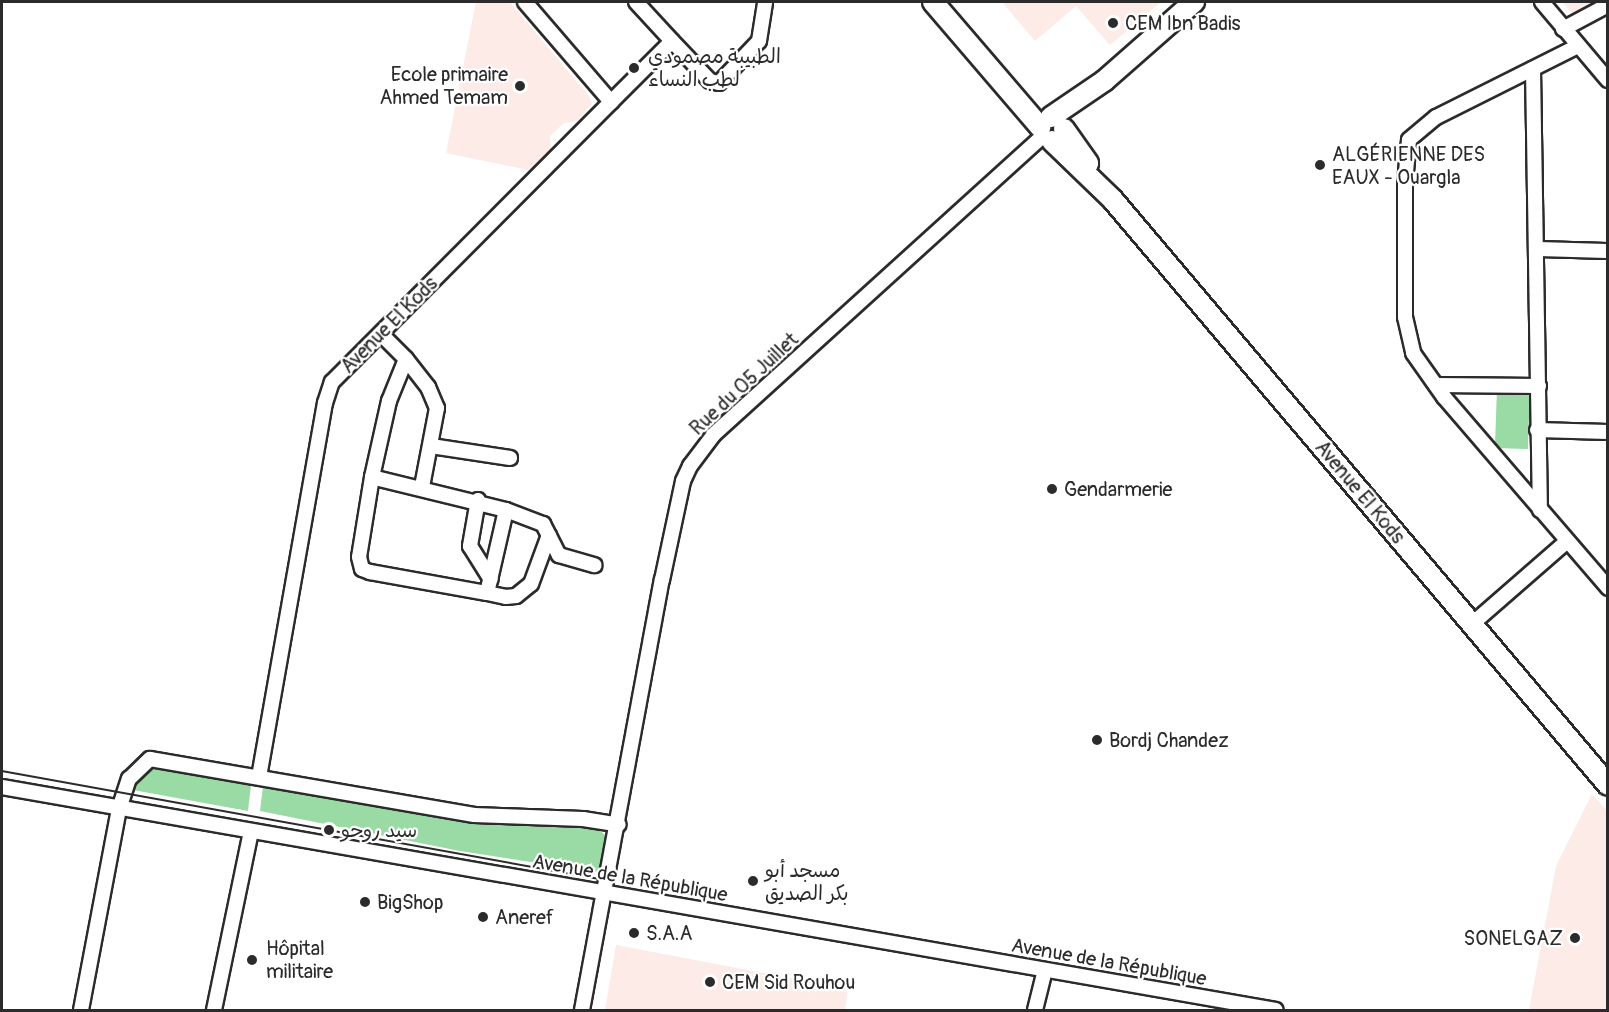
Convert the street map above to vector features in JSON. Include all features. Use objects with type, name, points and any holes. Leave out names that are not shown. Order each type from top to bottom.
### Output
[{"type":"main road","name":"Avenue El Kods","points":[[933,2],[1052,128]]},
{"type":"main road","name":"Avenue El Kods","points":[[949,2],[1052,128],[1608,785]]},
{"type":"main road","points":[[1052,128],[1194,2]]},
{"type":"street","points":[[525,2],[611,102]]},
{"type":"street","points":[[636,2],[710,81],[719,82],[759,41],[765,2]]},
{"type":"street","points":[[1542,2],[1608,80]]},
{"type":"street","points":[[1563,28],[1608,5]]},
{"type":"street","name":"Avenue El Kods","points":[[259,777],[324,403],[339,374],[672,41]]},
{"type":"street","points":[[1578,46],[1436,117],[1418,130],[1406,148],[1405,317],[1413,352],[1436,385],[1608,588]]},
{"type":"street","points":[[1533,69],[1540,510]]},
{"type":"street","name":"Rue du 05 Juillet","points":[[582,1011],[619,825],[662,580],[683,481],[690,466],[713,435],[1052,128]]},
{"type":"street","points":[[1537,249],[1608,251]]},
{"type":"street","points":[[381,334],[406,358],[428,387],[437,408],[422,487]]},
{"type":"street","points":[[406,358],[389,401],[372,477],[359,557],[362,569],[506,597],[523,592],[531,584],[549,535]]},
{"type":"street","points":[[1436,385],[1539,386]]},
{"type":"street","points":[[1537,430],[1608,432]]},
{"type":"street","points":[[431,446],[510,458]]},
{"type":"street","points":[[372,477],[478,500],[543,524],[560,555],[595,565]]},
{"type":"street","points":[[478,500],[470,546],[491,579]]},
{"type":"street","points":[[488,593],[506,510]]},
{"type":"street","points":[[1472,624],[1567,541]]},
{"type":"street","points":[[81,1011],[119,809],[129,779],[150,759],[474,815],[583,819],[619,825]]},
{"type":"street","name":"Avenue de la République","points":[[2,787],[1276,1011]]},
{"type":"street","points":[[214,1011],[251,832]]},
{"type":"street","points":[[1035,1011],[1045,970]]},
{"type":"shaded area","name":"Ecole primaire Ahmed Temam","points":[[476,2],[510,2],[589,96],[592,104],[577,121],[564,123],[550,136],[551,150],[528,170],[446,153]]},
{"type":"shaded area","name":"CEM Ibn Badis","points":[[1002,2],[1161,2],[1110,45],[1076,6],[1035,41]]},
{"type":"shaded area","points":[[1562,2],[1607,2],[1578,20]]},
{"type":"shaded area","name":"SONELGAZ","points":[[1592,794],[1607,811],[1607,1010],[1529,1010],[1556,866]]},
{"type":"shaded area","name":"CEM Sid Rouhou","points":[[616,945],[848,989],[845,1010],[605,1010]]},
{"type":"green space","points":[[1497,388],[1530,389],[1528,449],[1495,448]]},
{"type":"green space","points":[[151,768],[251,785],[248,811],[133,790],[143,773]]},
{"type":"green space","points":[[263,786],[475,821],[595,826],[607,837],[601,873],[460,851],[260,811]]},
{"type":"tram line","points":[[2,771],[599,879]]},
{"type":"place","name":"CEM Ibn Badis","points":[[1113,23]]},
{"type":"place","name":"الطبيبة مصمودي لطب النساء","points":[[634,68]]},
{"type":"place","name":"Ecole primaire Ahmed Temam","points":[[520,86]]},
{"type":"place","name":"ALGÉRIENNE DES EAUX - Ouargla","points":[[1320,165]]},
{"type":"place","name":"Gendarmerie","points":[[1052,489]]},
{"type":"place","name":"Bordj Chandez","points":[[1097,740]]},
{"type":"place","name":"سيد روحو","points":[[329,830]]},
{"type":"place","name":"مسجد أبو بكر الصديق","points":[[753,881]]},
{"type":"place","name":"BigShop","points":[[365,902]]},
{"type":"place","name":"Aneref","points":[[483,917]]},
{"type":"place","name":"S.A.A","points":[[634,933]]},
{"type":"place","name":"SONELGAZ","points":[[1575,938]]},
{"type":"place","name":"Hôpital militaire","points":[[252,960]]},
{"type":"place","name":"CEM Sid Rouhou","points":[[710,982]]}]
